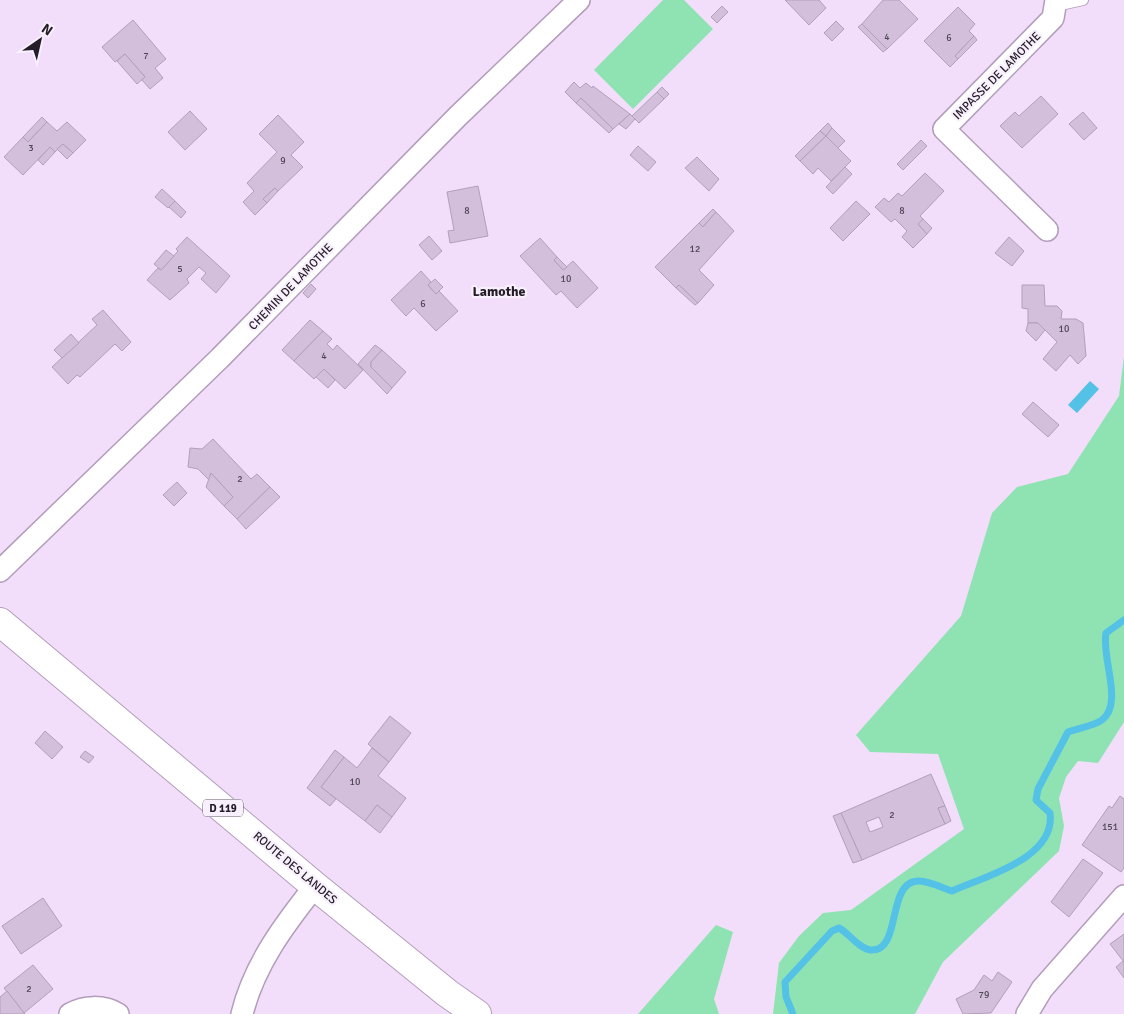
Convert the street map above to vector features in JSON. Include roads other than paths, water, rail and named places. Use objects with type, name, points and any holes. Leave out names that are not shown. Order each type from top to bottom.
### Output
[{"type":"main road","name":"ROUTE DES LANDES","points":[[0,622],[316,886],[447,993],[477,1014]]},
{"type":"street","name":"CHEMIN DE LAMOTHE","points":[[0,571],[220,358],[458,116],[579,0]]},
{"type":"street","name":"IMPASSE DE LAMOTHE","points":[[1047,230],[944,129],[1053,18],[1056,3]]},
{"type":"street","points":[[242,1014],[247,994],[260,963],[316,886]]},
{"type":"street","points":[[1027,1014],[1042,989],[1124,896]]},
{"type":"street","points":[[70,1014],[80,1008],[99,1008],[118,1014]]},
{"type":"lane","points":[[1056,3],[1084,0]]},
{"type":"water","points":[[1090,381],[1099,389],[1077,413],[1068,405]]},
{"type":"waterway","points":[[793,1014],[786,997],[785,982],[832,931],[839,928],[866,949],[880,948],[887,940],[897,904],[908,884],[923,881],[952,891],[1000,872],[1031,854],[1042,842],[1049,829],[1050,813],[1036,800],[1038,789],[1068,732],[1099,722],[1108,712],[1112,692],[1106,655],[1106,633],[1124,620]]},
{"type":"district","name":"Lamothe","points":[[499,291]]}]
